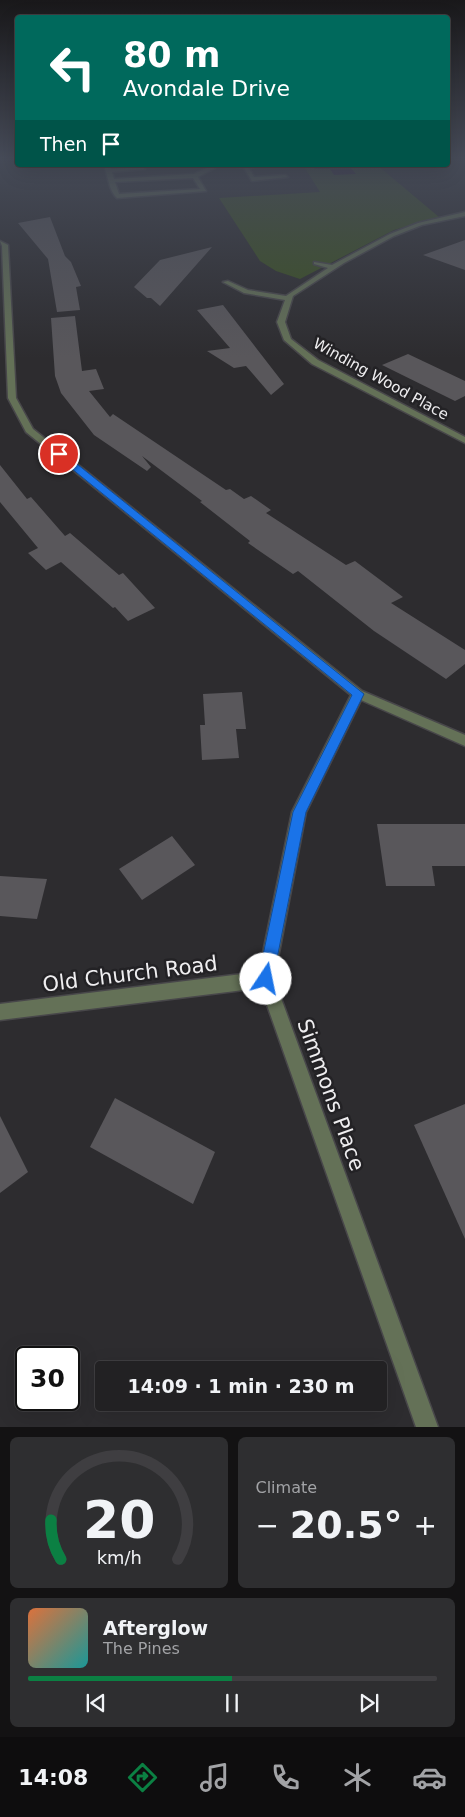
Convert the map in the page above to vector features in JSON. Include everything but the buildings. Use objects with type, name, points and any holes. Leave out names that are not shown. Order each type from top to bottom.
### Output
[{"type":"street","points":[[226,282],[246,292],[289,298],[290,295],[334,268],[392,236],[419,225]]},
{"type":"street","points":[[0,243],[5,245],[3,284],[12,398],[29,430],[358,694],[465,741]]},
{"type":"street","points":[[316,262],[334,268]]},
{"type":"street","name":"Winding Wood Place","points":[[289,298],[281,322],[288,340],[315,362],[465,440]]},
{"type":"street","points":[[266,979],[299,812],[358,694]]},
{"type":"street","name":"Old Church Road","points":[[0,1012],[266,979]]},
{"type":"street","name":"Simmons Place","points":[[266,979],[427,1427]]},
{"type":"green space","points":[[236,225],[413,225],[394,230],[300,279],[276,271],[260,261]]},
{"type":"route","points":[[59,454],[358,694],[299,812],[266,979]]}]
